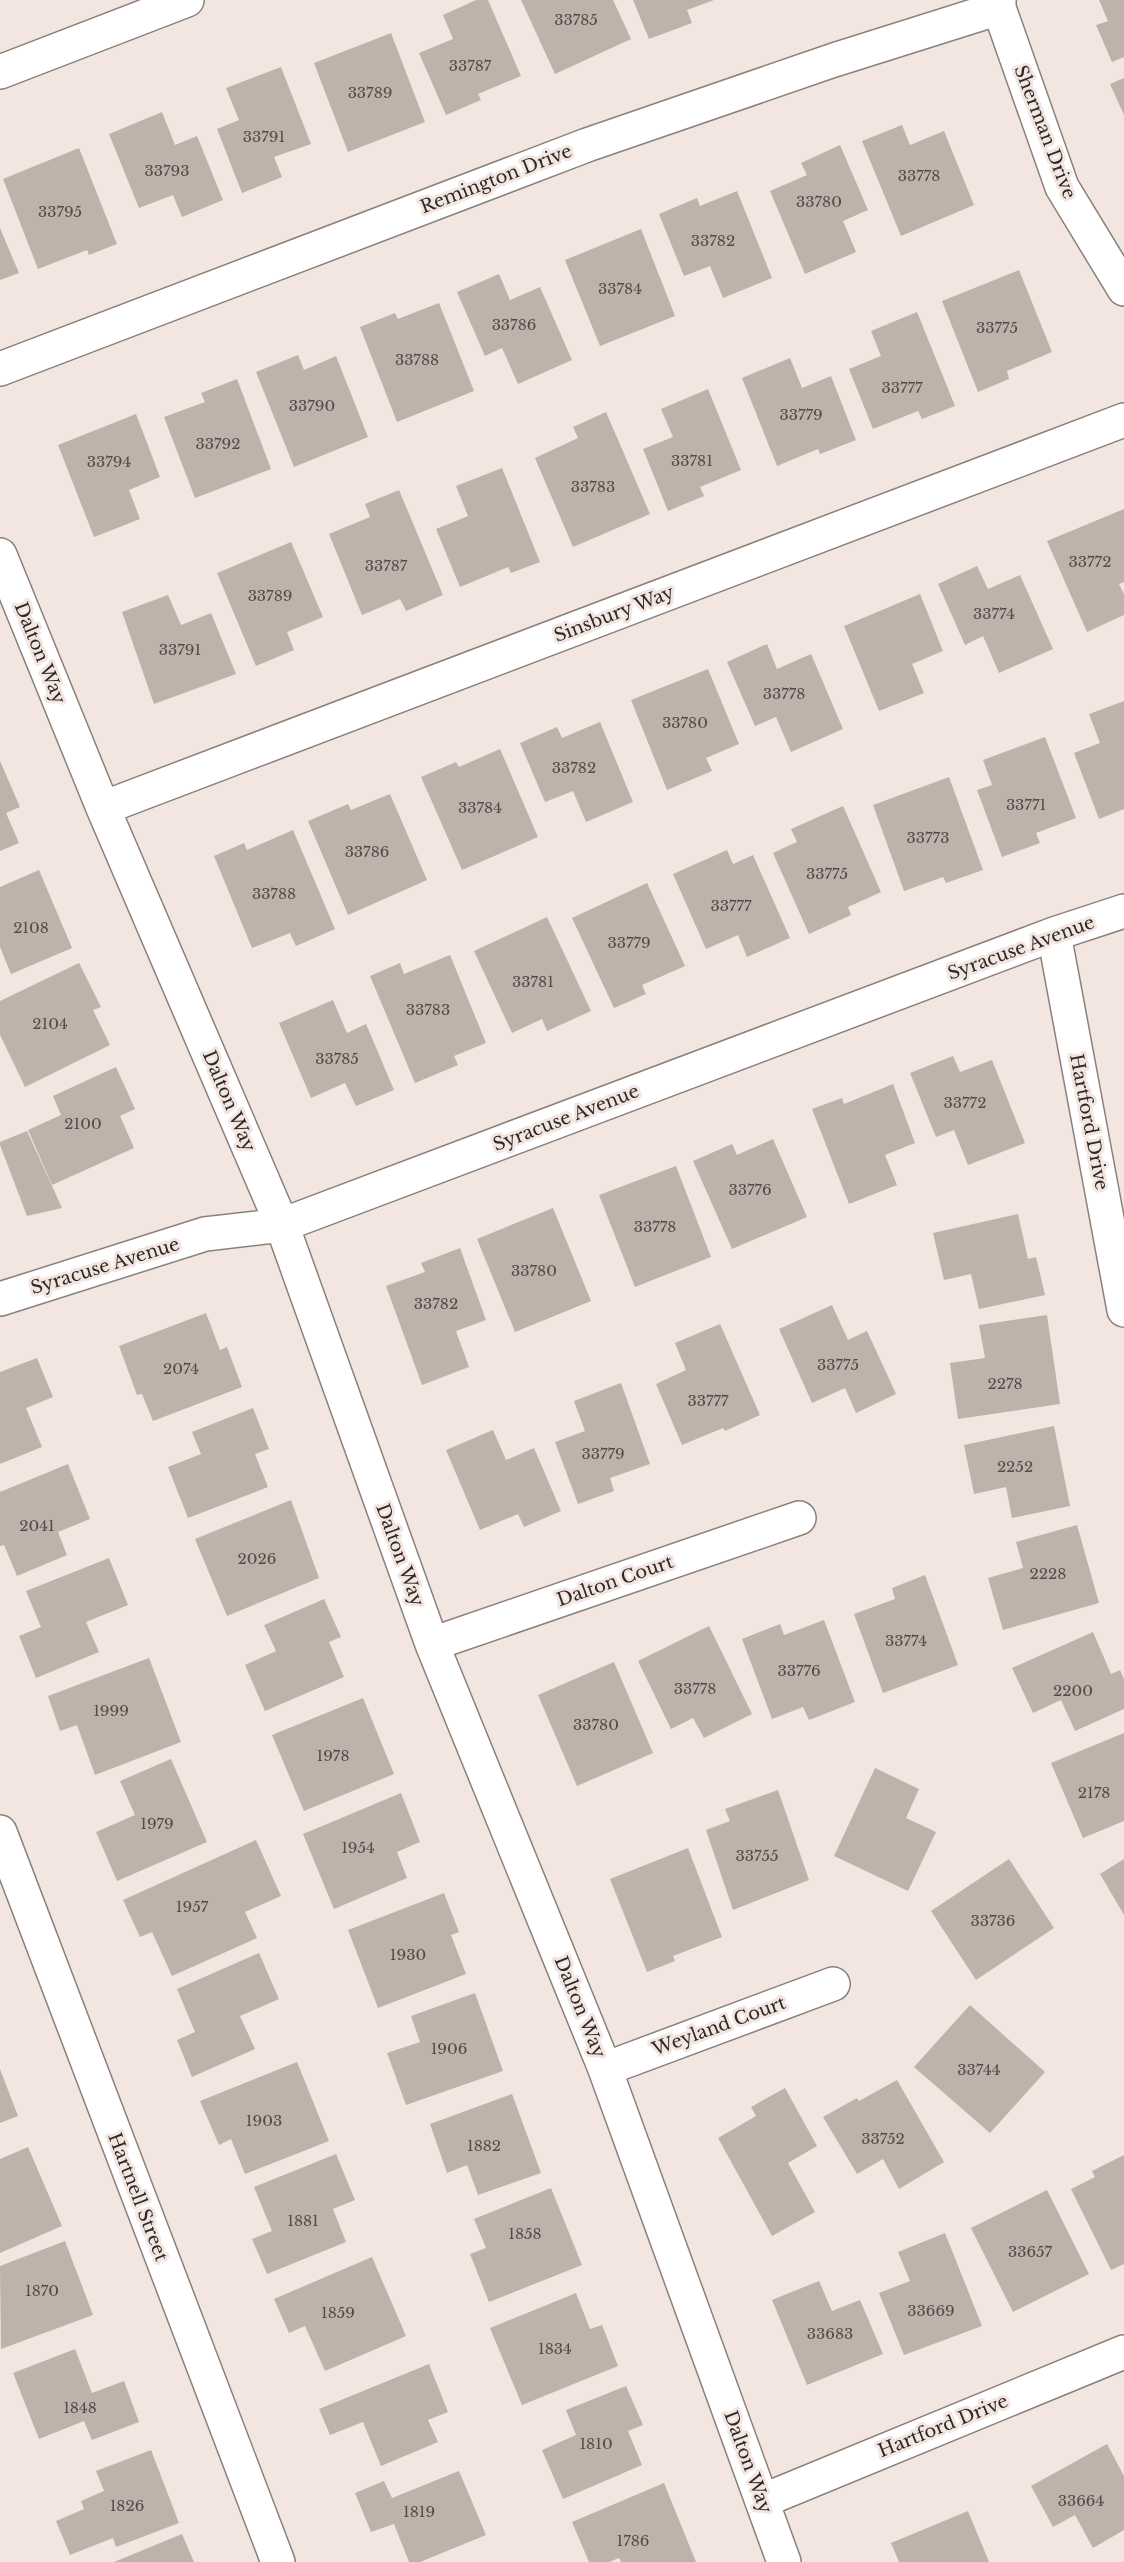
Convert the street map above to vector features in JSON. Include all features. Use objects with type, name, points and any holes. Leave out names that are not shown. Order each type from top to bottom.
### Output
[{"type":"street","points":[[0,72],[187,0]]},
{"type":"street","name":"Sherman Drive","points":[[999,4],[1062,187],[1124,289]]},
{"type":"street","name":"Remington Drive","points":[[0,369],[586,145],[999,4]]},
{"type":"street","name":"Sinsbury Way","points":[[103,808],[1124,420]]},
{"type":"street","name":"Dalton Way","points":[[0,555],[103,808],[282,1225],[432,1644],[606,2069],[784,2562]]},
{"type":"street","name":"Syracuse Avenue","points":[[0,1299],[205,1234],[282,1225],[1054,934],[1124,911]]},
{"type":"street","name":"Hartford Drive","points":[[1054,934],[1124,1310]]},
{"type":"street","name":"Dalton Court","points":[[432,1644],[799,1518]]},
{"type":"street","name":"Hartnell Street","points":[[0,1832],[278,2562]]},
{"type":"street","name":"Weyland Court","points":[[606,2069],[833,1984]]},
{"type":"street","name":"Hartford Drive","points":[[762,2500],[1124,2352]]},
{"type":"building","points":[[476,0],[488,0],[521,76],[478,94],[481,100],[446,115],[419,53],[453,39],[443,15]]},
{"type":"building","points":[[521,0],[613,0],[631,39],[555,74]]},
{"type":"building","points":[[633,0],[714,0],[687,10],[692,23],[649,39]]},
{"type":"building","points":[[1099,0],[1124,0],[1124,57],[1112,62],[1096,25],[1108,21]]},
{"type":"building","points":[[391,33],[425,122],[348,152],[314,63]]},
{"type":"building","points":[[281,67],[311,144],[274,157],[282,177],[242,193],[217,129],[239,120],[226,88]]},
{"type":"building","points":[[1124,78],[1124,115],[1110,84]]},
{"type":"building","points":[[162,112],[175,145],[197,136],[223,200],[182,217],[173,195],[139,208],[109,134]]},
{"type":"building","points":[[902,125],[910,145],[944,131],[974,205],[901,236],[862,141]]},
{"type":"building","points":[[840,145],[868,210],[843,221],[856,252],[805,274],[770,191],[807,175],[801,163]]},
{"type":"building","points":[[79,148],[117,244],[89,255],[87,250],[38,269],[3,179]]},
{"type":"building","points":[[737,191],[772,278],[723,298],[710,266],[684,276],[659,214],[697,198],[700,206]]},
{"type":"building","points":[[0,228],[19,273],[0,280]]},
{"type":"building","points":[[641,229],[675,316],[600,346],[565,260]]},
{"type":"building","points":[[1019,270],[1052,352],[1007,371],[1009,379],[978,392],[942,301]]},
{"type":"building","points":[[499,274],[510,300],[540,287],[572,360],[518,384],[502,348],[485,356],[457,292]]},
{"type":"building","points":[[439,303],[474,391],[397,422],[360,327],[395,313],[398,319]]},
{"type":"building","points":[[917,312],[955,406],[922,419],[918,411],[873,429],[849,369],[881,356],[871,331]]},
{"type":"building","points":[[298,355],[304,370],[336,356],[368,437],[294,467],[256,372]]},
{"type":"building","points":[[790,358],[802,388],[831,376],[856,440],[820,454],[818,449],[777,466],[742,378]]},
{"type":"building","points":[[237,379],[271,469],[195,498],[164,417],[205,402],[201,393]]},
{"type":"building","points":[[708,389],[741,470],[700,487],[704,496],[668,511],[643,449],[673,437],[661,409]]},
{"type":"building","points":[[606,412],[650,514],[573,547],[535,458],[578,438],[573,427]]},
{"type":"building","points":[[136,414],[160,477],[129,490],[140,519],[94,537],[58,445]]},
{"type":"building","points":[[502,468],[540,562],[511,573],[508,567],[460,587],[436,529],[468,516],[456,486]]},
{"type":"building","points":[[399,490],[443,595],[406,611],[400,599],[362,615],[329,534],[370,517],[365,504]]},
{"type":"building","points":[[1124,509],[1124,582],[1119,584],[1124,594],[1124,615],[1087,632],[1047,541]]},
{"type":"building","points":[[291,542],[323,617],[287,632],[294,650],[256,666],[217,573]]},
{"type":"building","points":[[977,566],[988,589],[1020,575],[1053,649],[999,673],[983,636],[965,645],[938,584]]},
{"type":"building","points":[[920,594],[943,651],[912,664],[924,693],[879,711],[844,626]]},
{"type":"building","points":[[168,595],[181,625],[211,613],[236,674],[154,704],[122,612]]},
{"type":"building","points":[[767,644],[777,669],[811,654],[843,729],[791,752],[776,717],[755,726],[727,662]]},
{"type":"building","points":[[708,669],[739,744],[706,758],[712,771],[667,790],[631,700]]},
{"type":"building","points":[[1124,701],[1124,809],[1099,819],[1074,753],[1100,743],[1089,714]]},
{"type":"building","points":[[600,722],[633,802],[586,822],[573,791],[545,802],[520,743],[557,727],[562,738]]},
{"type":"building","points":[[1045,737],[1076,818],[1036,833],[1040,843],[1002,857],[977,790],[992,785],[983,760]]},
{"type":"building","points":[[500,749],[538,837],[462,870],[421,777],[456,762],[459,767]]},
{"type":"building","points":[[0,761],[20,807],[6,813],[19,843],[0,851]]},
{"type":"building","points":[[949,777],[983,870],[946,883],[943,877],[904,891],[873,805]]},
{"type":"building","points":[[390,794],[427,880],[348,915],[308,821],[348,804],[351,810]]},
{"type":"building","points":[[843,806],[881,892],[848,907],[851,915],[809,934],[773,853],[797,842],[791,829]]},
{"type":"building","points":[[293,830],[335,929],[296,946],[290,933],[252,948],[214,856],[244,843],[247,850]]},
{"type":"building","points":[[727,850],[733,864],[753,855],[790,938],[747,957],[738,935],[706,949],[673,874]]},
{"type":"building","points":[[39,870],[72,948],[11,974],[0,947],[0,887]]},
{"type":"building","points":[[647,883],[685,966],[642,985],[646,994],[614,1008],[572,918]]},
{"type":"building","points":[[547,917],[591,1011],[547,1031],[542,1019],[512,1033],[474,951]]},
{"type":"building","points":[[450,955],[486,1043],[454,1056],[458,1065],[415,1083],[370,976],[400,963],[404,974]]},
{"type":"building","points":[[79,963],[101,1007],[93,1010],[110,1045],[25,1087],[0,1035],[0,1001]]},
{"type":"building","points":[[333,1000],[347,1033],[366,1024],[394,1090],[356,1106],[345,1083],[311,1098],[279,1023]]},
{"type":"building","points":[[953,1056],[960,1072],[992,1060],[1025,1143],[968,1165],[954,1130],[936,1137],[910,1073]]},
{"type":"building","points":[[116,1067],[135,1109],[120,1116],[134,1148],[52,1185],[28,1130],[61,1115],[53,1096]]},
{"type":"building","points":[[893,1084],[915,1143],[885,1155],[897,1185],[849,1204],[812,1109],[842,1098],[844,1104]]},
{"type":"building","points":[[27,1131],[62,1208],[27,1216],[0,1142]]},
{"type":"building","points":[[773,1139],[807,1217],[732,1249],[693,1161],[732,1144],[737,1155]]},
{"type":"building","points":[[676,1166],[711,1257],[635,1287],[599,1195]]},
{"type":"building","points":[[553,1208],[591,1301],[515,1332],[477,1239]]},
{"type":"building","points":[[1018,1214],[1028,1259],[1036,1257],[1045,1295],[979,1309],[971,1274],[944,1280],[933,1233]]},
{"type":"building","points":[[460,1248],[486,1320],[456,1331],[469,1367],[422,1385],[386,1286],[425,1272],[421,1263]]},
{"type":"building","points":[[832,1305],[848,1340],[867,1331],[896,1394],[856,1413],[845,1388],[812,1403],[779,1329]]},
{"type":"building","points":[[206,1313],[220,1350],[227,1347],[242,1387],[153,1421],[142,1394],[137,1395],[119,1346]]},
{"type":"building","points":[[1047,1315],[1060,1404],[958,1419],[950,1363],[985,1358],[979,1325]]},
{"type":"building","points":[[720,1324],[760,1415],[725,1431],[723,1428],[682,1445],[656,1384],[686,1370],[675,1343]]},
{"type":"building","points":[[37,1358],[53,1397],[26,1408],[42,1447],[0,1464],[0,1372]]},
{"type":"building","points":[[621,1383],[650,1464],[610,1478],[614,1491],[578,1504],[555,1442],[585,1431],[574,1401]]},
{"type":"building","points":[[253,1408],[269,1449],[255,1454],[268,1487],[188,1518],[168,1467],[201,1454],[192,1432]]},
{"type":"building","points":[[1054,1426],[1070,1506],[1012,1518],[1006,1487],[974,1494],[964,1445]]},
{"type":"building","points":[[493,1430],[506,1460],[534,1448],[561,1511],[524,1527],[518,1514],[480,1530],[446,1450]]},
{"type":"building","points":[[68,1464],[90,1519],[58,1532],[67,1555],[17,1576],[4,1545],[0,1546],[0,1492]]},
{"type":"building","points":[[291,1500],[319,1578],[227,1616],[195,1539]]},
{"type":"building","points":[[1077,1525],[1099,1603],[1003,1630],[988,1578],[1023,1568],[1016,1542]]},
{"type":"building","points":[[109,1558],[128,1605],[86,1622],[99,1652],[36,1678],[19,1636],[41,1627],[26,1591]]},
{"type":"building","points":[[925,1575],[958,1665],[883,1693],[854,1614],[895,1599],[892,1588]]},
{"type":"building","points":[[324,1599],[341,1637],[329,1642],[344,1677],[265,1711],[245,1665],[276,1651],[264,1625]]},
{"type":"building","points":[[824,1620],[855,1702],[809,1720],[803,1707],[772,1719],[742,1639],[780,1624],[784,1635]]},
{"type":"building","points":[[709,1626],[752,1714],[704,1738],[693,1718],[671,1729],[638,1661]]},
{"type":"building","points":[[1093,1632],[1111,1674],[1120,1670],[1124,1679],[1124,1709],[1075,1731],[1061,1700],[1033,1713],[1012,1668]]},
{"type":"building","points":[[149,1658],[181,1742],[95,1775],[77,1725],[60,1731],[48,1696]]},
{"type":"building","points":[[614,1662],[653,1753],[577,1786],[538,1695]]},
{"type":"building","points":[[363,1698],[394,1774],[304,1811],[272,1735]]},
{"type":"building","points":[[1124,1733],[1124,1821],[1083,1838],[1051,1763]]},
{"type":"building","points":[[171,1759],[207,1842],[117,1881],[96,1832],[135,1815],[120,1781]]},
{"type":"building","points":[[875,1768],[919,1789],[906,1818],[936,1832],[908,1891],[834,1856]]},
{"type":"building","points":[[778,1790],[809,1880],[733,1910],[706,1830],[730,1821],[725,1809]]},
{"type":"building","points":[[401,1793],[420,1842],[397,1852],[407,1878],[334,1909],[303,1834]]},
{"type":"building","points":[[256,1840],[281,1896],[245,1912],[257,1938],[172,1976],[152,1932],[140,1937],[123,1900]]},
{"type":"building","points":[[688,1848],[722,1937],[673,1956],[675,1961],[647,1972],[610,1879]]},
{"type":"building","points":[[1009,1859],[1054,1928],[976,1980],[931,1911]]},
{"type":"building","points":[[1124,1859],[1124,1915],[1100,1874]]},
{"type":"building","points":[[444,1893],[459,1932],[451,1935],[466,1974],[378,2008],[348,1930]]},
{"type":"building","points":[[259,1953],[279,1999],[240,2016],[255,2049],[192,2077],[177,2040],[195,2032],[177,1989]]},
{"type":"building","points":[[475,1993],[503,2071],[406,2105],[387,2053],[420,2042],[411,2016]]},
{"type":"building","points":[[970,2005],[1045,2072],[990,2133],[914,2067]]},
{"type":"building","points":[[297,2062],[329,2141],[245,2174],[231,2139],[219,2145],[200,2101]]},
{"type":"building","points":[[0,2069],[18,2116],[0,2123]]},
{"type":"building","points":[[897,2080],[944,2162],[899,2189],[883,2159],[857,2174],[823,2117]]},
{"type":"building","points":[[785,2088],[817,2146],[788,2163],[815,2212],[772,2236],[718,2138],[756,2116],[751,2107]]},
{"type":"building","points":[[512,2094],[541,2173],[478,2195],[467,2165],[447,2173],[430,2124]]},
{"type":"building","points":[[28,2147],[62,2226],[0,2253],[0,2159]]},
{"type":"building","points":[[336,2154],[355,2200],[333,2209],[346,2242],[267,2274],[252,2239],[272,2231],[254,2187]]},
{"type":"building","points":[[1124,2155],[1124,2264],[1111,2270],[1071,2189],[1095,2177],[1092,2171]]},
{"type":"building","points":[[551,2188],[582,2265],[489,2302],[470,2254],[486,2248],[474,2219]]},
{"type":"building","points":[[1047,2190],[1089,2274],[1013,2312],[971,2228]]},
{"type":"building","points":[[945,2233],[982,2326],[904,2355],[879,2293],[910,2281],[898,2252]]},
{"type":"building","points":[[65,2241],[93,2315],[1,2349],[0,2266]]},
{"type":"building","points":[[372,2257],[406,2336],[325,2371],[305,2326],[289,2333],[274,2299]]},
{"type":"building","points":[[819,2281],[832,2311],[860,2300],[883,2354],[807,2385],[772,2300]]},
{"type":"building","points":[[576,2293],[590,2329],[602,2325],[618,2366],[522,2405],[490,2328]]},
{"type":"building","points":[[75,2349],[92,2393],[124,2381],[139,2422],[92,2440],[84,2421],[39,2439],[13,2373]]},
{"type":"building","points":[[429,2364],[448,2412],[428,2420],[438,2442],[381,2466],[363,2422],[330,2435],[319,2409]]},
{"type":"building","points":[[626,2386],[643,2425],[628,2431],[642,2465],[563,2499],[542,2450],[576,2435],[566,2410]]},
{"type":"building","points":[[1107,2444],[1124,2476],[1124,2530],[1093,2548],[1075,2515],[1053,2527],[1031,2486]]},
{"type":"building","points":[[151,2450],[179,2523],[116,2547],[113,2538],[70,2555],[56,2521],[84,2509],[81,2501],[104,2491],[96,2471]]},
{"type":"building","points":[[459,2471],[486,2535],[420,2562],[409,2562],[394,2524],[371,2532],[355,2493],[384,2481],[392,2498]]},
{"type":"building","points":[[664,2483],[696,2562],[621,2562],[619,2558],[609,2562],[589,2562],[572,2522]]},
{"type":"building","points":[[968,2511],[989,2562],[899,2562],[891,2543]]},
{"type":"building","points":[[182,2534],[194,2562],[114,2562]]}]
